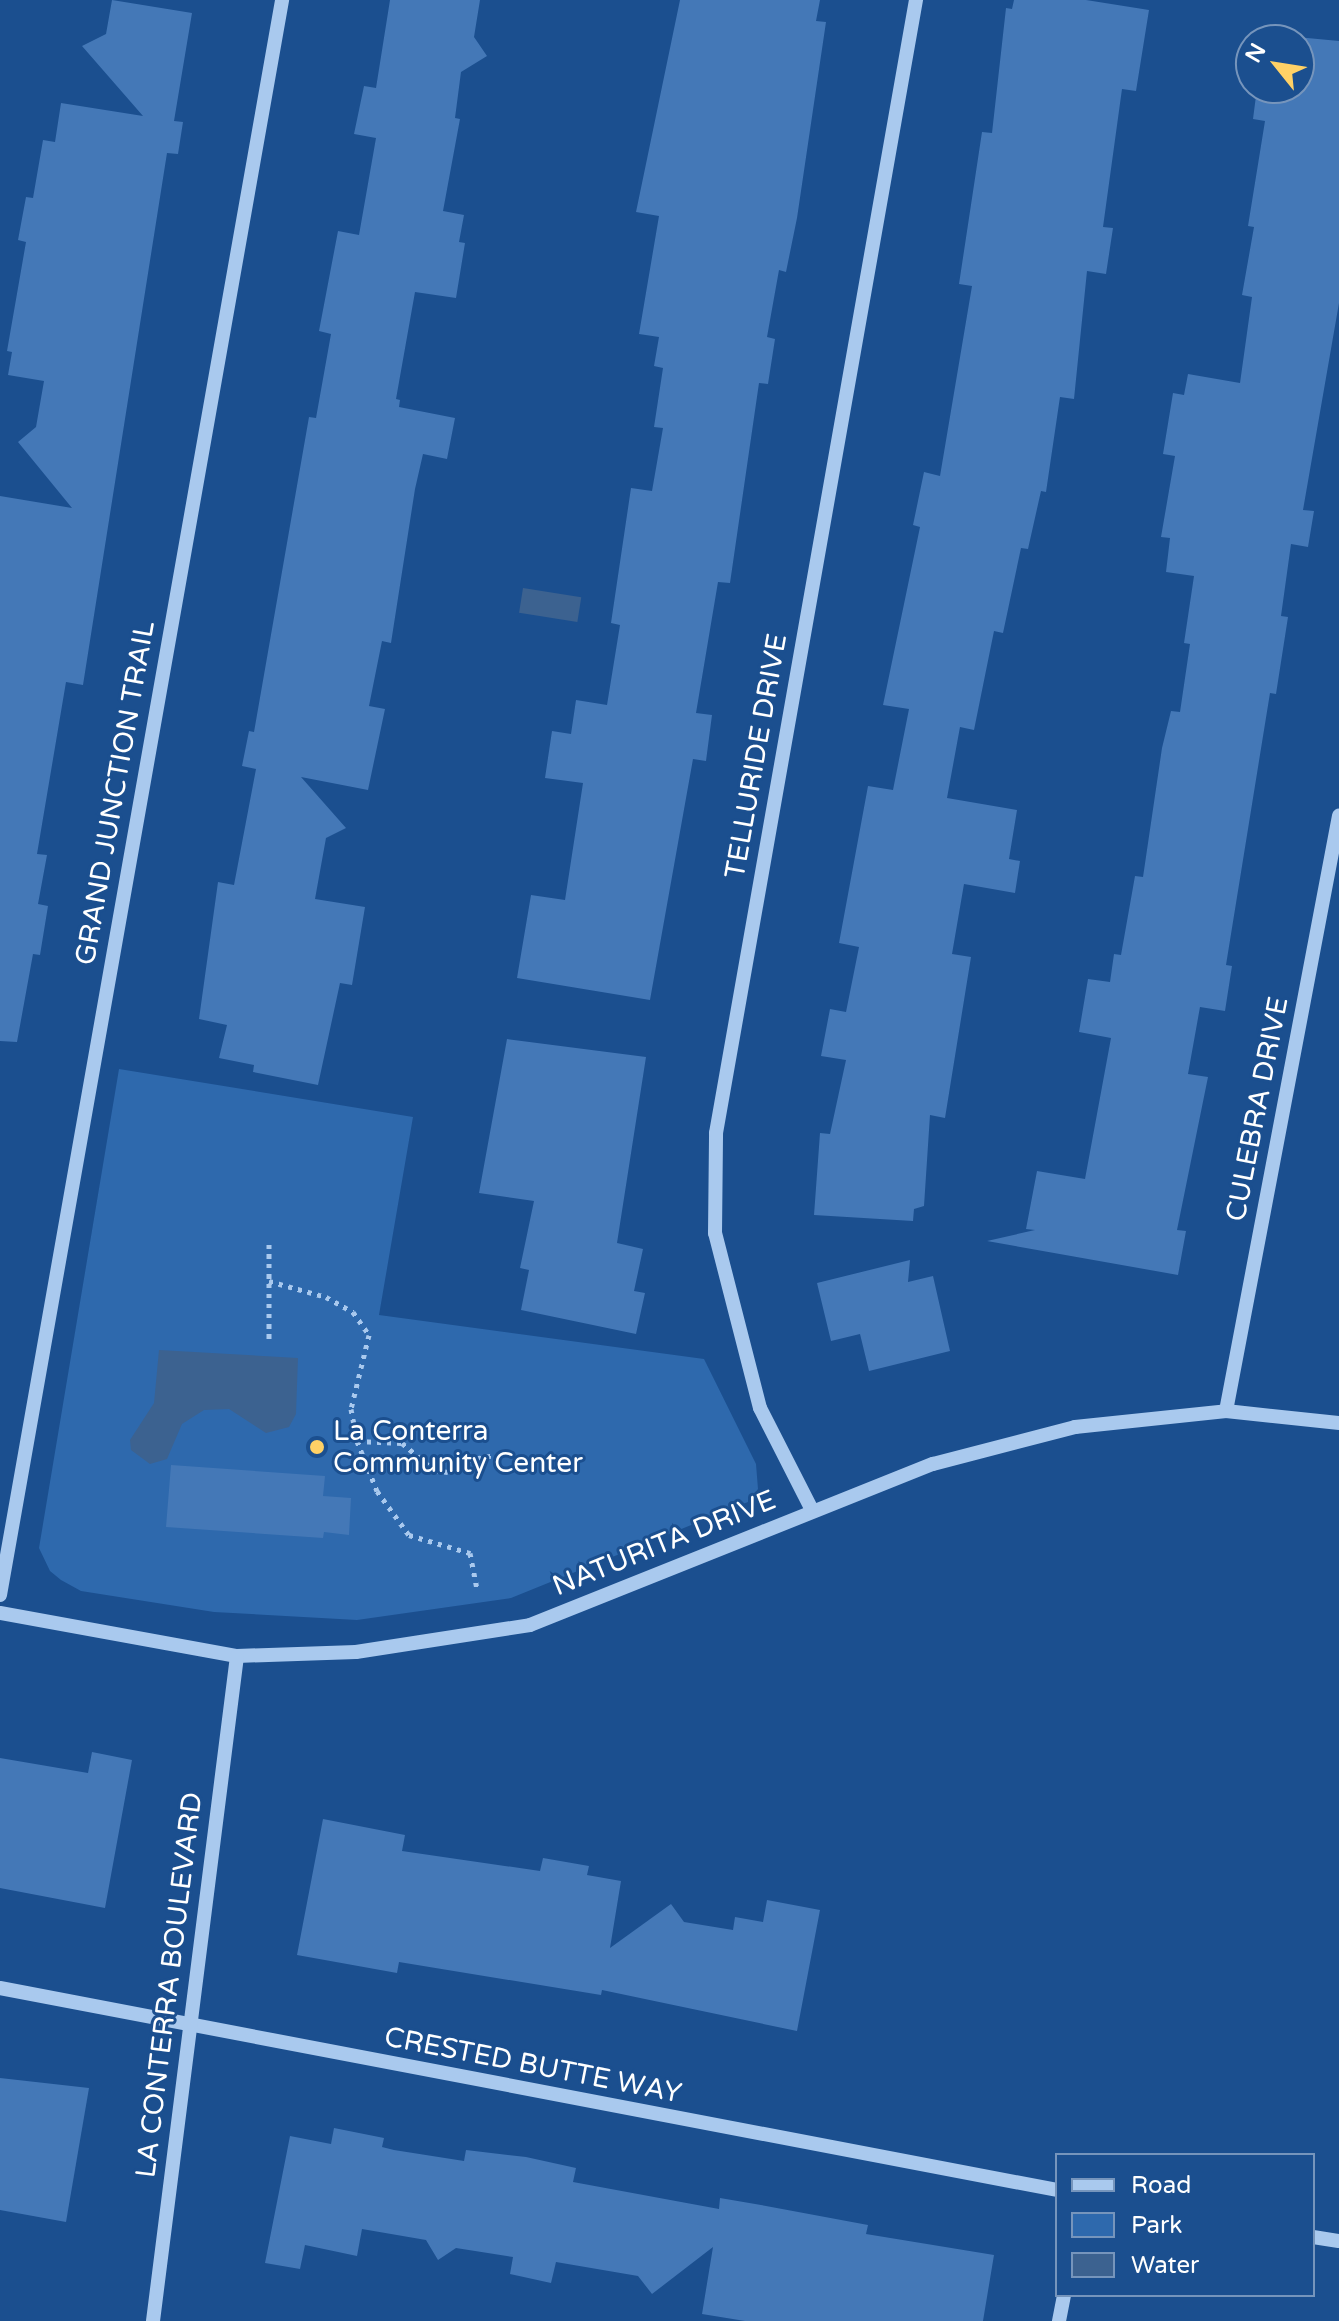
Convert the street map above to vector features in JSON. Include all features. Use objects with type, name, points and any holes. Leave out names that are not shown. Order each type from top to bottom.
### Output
[{"type":"street","name":"GRAND JUNCTION TRAIL","points":[[0,1595],[282,0]]},
{"type":"street","name":"TELLURIDE DRIVE","points":[[812,1510],[760,1408],[715,1233],[716,1133],[916,0]]},
{"type":"street","name":"CULEBRA DRIVE","points":[[1226,1411],[1339,816]]},
{"type":"street","name":"NATURITA DRIVE","points":[[0,1613],[237,1656],[356,1652],[530,1625],[721,1552],[812,1510],[933,1464],[1075,1427],[1226,1411],[1339,1423]]},
{"type":"street","name":"LA CONTERRA BOULEVARD","points":[[153,2321],[237,1656]]},
{"type":"street","name":"CRESTED BUTTE WAY","points":[[0,1988],[1055,2190]]},
{"type":"street","points":[[1315,2237],[1339,2241]]},
{"type":"street","points":[[1059,2321],[1064,2297]]},
{"type":"path","points":[[269,1244],[269,1339]]},
{"type":"path","points":[[269,1281],[326,1297],[353,1312],[369,1335],[351,1409],[357,1441],[395,1520],[409,1535],[470,1553],[477,1588]]},
{"type":"path","points":[[357,1441],[402,1443],[434,1470],[448,1472],[467,1460],[495,1455]]},
{"type":"green space","points":[[119,1069],[413,1117],[379,1315],[704,1359],[756,1464],[758,1489],[748,1502],[511,1598],[357,1620],[214,1612],[81,1591],[61,1580],[50,1571],[39,1548]]},
{"type":"water","points":[[523,588],[581,597],[577,622],[519,613]]},
{"type":"water","points":[[159,1350],[298,1358],[296,1414],[289,1427],[266,1433],[229,1409],[204,1410],[182,1424],[167,1459],[150,1464],[131,1450],[130,1440],[154,1403]]},
{"type":"building","points":[[112,0],[192,13],[174,121],[183,122],[178,154],[167,153],[83,685],[66,682],[37,854],[47,855],[38,904],[48,906],[40,955],[33,954],[17,1042],[0,1041],[0,496],[72,508],[18,442],[36,427],[44,381],[8,375],[12,352],[7,351],[26,242],[18,240],[26,197],[33,198],[43,140],[55,142],[61,103],[143,116],[82,46],[106,34]]},
{"type":"building","points":[[390,0],[480,0],[474,37],[487,56],[461,72],[455,118],[460,119],[443,211],[464,215],[459,242],[465,243],[456,298],[415,292],[396,399],[400,400],[399,407],[455,418],[447,459],[423,454],[391,643],[382,641],[369,706],[385,709],[368,790],[301,777],[346,828],[326,838],[315,899],[365,907],[352,985],[340,983],[318,1085],[253,1072],[254,1065],[219,1058],[227,1025],[199,1019],[218,882],[234,885],[256,769],[242,766],[249,731],[254,732],[309,417],[316,418],[331,334],[319,331],[338,231],[359,235],[376,138],[354,134],[364,86],[376,88]]},
{"type":"building","points":[[680,0],[820,0],[816,21],[826,22],[797,218],[786,272],[779,270],[767,337],[775,339],[768,384],[759,383],[730,583],[718,582],[696,713],[712,715],[706,761],[693,759],[650,1000],[517,978],[531,895],[565,900],[583,783],[545,778],[552,731],[571,734],[576,700],[607,705],[620,625],[611,623],[631,488],[652,491],[663,428],[654,427],[663,368],[654,366],[659,337],[639,334],[659,216],[636,212]]},
{"type":"building","points":[[1014,0],[1086,0],[1149,10],[1136,91],[1122,89],[1103,227],[1113,228],[1106,274],[1087,271],[1074,399],[1060,397],[1046,492],[1041,491],[1028,549],[1021,548],[1003,633],[994,631],[974,730],[960,727],[947,798],[1017,810],[1009,859],[1020,861],[1015,893],[964,884],[952,954],[971,957],[945,1118],[930,1115],[924,1206],[914,1209],[913,1221],[814,1215],[820,1133],[830,1134],[846,1060],[821,1056],[830,1009],[846,1012],[859,947],[839,943],[868,786],[893,790],[909,709],[883,705],[920,527],[913,525],[924,472],[940,476],[972,286],[959,284],[982,132],[992,133],[1006,8],[1012,9]]},
{"type":"building","points":[[1315,39],[1339,41],[1339,303],[1303,510],[1314,511],[1308,547],[1291,544],[1281,616],[1288,617],[1276,694],[1270,693],[1226,965],[1232,966],[1225,1011],[1200,1007],[1188,1074],[1208,1077],[1177,1230],[1186,1231],[1178,1275],[987,1241],[1035,1230],[1026,1229],[1037,1171],[1085,1179],[1111,1038],[1079,1032],[1088,979],[1110,982],[1114,954],[1121,955],[1135,876],[1143,877],[1162,748],[1171,711],[1180,712],[1190,644],[1184,643],[1194,576],[1166,572],[1170,538],[1161,537],[1175,456],[1163,454],[1173,393],[1184,395],[1188,374],[1240,383],[1252,297],[1242,295],[1254,227],[1248,226],[1265,121],[1253,119],[1255,104],[1315,104]]},
{"type":"building","points":[[507,1039],[646,1057],[617,1243],[643,1249],[634,1291],[645,1293],[636,1334],[521,1310],[529,1270],[520,1268],[534,1201],[479,1193]]},
{"type":"building","points":[[910,1260],[908,1282],[933,1276],[950,1351],[869,1371],[860,1334],[831,1341],[817,1283]]},
{"type":"building","points":[[171,1465],[325,1476],[323,1496],[351,1498],[349,1535],[324,1532],[323,1538],[166,1527]]},
{"type":"building","points":[[92,1752],[132,1760],[105,1908],[0,1888],[0,1758],[88,1773]]},
{"type":"building","points":[[323,1819],[405,1835],[402,1851],[540,1871],[543,1858],[589,1866],[587,1875],[621,1881],[610,1948],[671,1904],[684,1922],[733,1930],[735,1917],[763,1922],[767,1900],[820,1910],[797,2031],[602,1990],[601,1995],[399,1962],[397,1973],[297,1955]]},
{"type":"building","points":[[0,2078],[89,2088],[66,2222],[0,2210]]},
{"type":"building","points":[[334,2128],[384,2138],[382,2147],[394,2150],[464,2161],[466,2150],[526,2157],[576,2168],[573,2182],[719,2209],[720,2198],[761,2205],[868,2225],[866,2234],[994,2255],[983,2321],[745,2321],[702,2314],[713,2247],[652,2294],[638,2276],[556,2262],[551,2283],[510,2274],[513,2257],[456,2248],[438,2260],[426,2240],[362,2229],[357,2256],[305,2245],[300,2269],[265,2263],[290,2136],[331,2144]]},
{"type":"place","name":"La Conterra Community Center","points":[[317,1447]]}]
